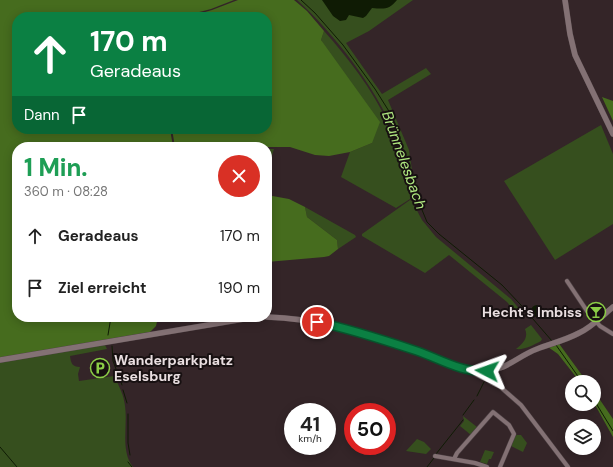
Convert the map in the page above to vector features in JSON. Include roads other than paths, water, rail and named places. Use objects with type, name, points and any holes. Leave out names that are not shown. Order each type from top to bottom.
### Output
[{"type":"main road","points":[[565,0],[575,55],[613,134]]},
{"type":"main road","points":[[272,317],[299,319],[327,324],[406,348],[463,369],[477,371],[491,370],[508,365],[534,350],[579,334],[613,307]]},
{"type":"main road","points":[[0,360],[219,322]]},
{"type":"street","points":[[567,281],[596,322],[613,334]]},
{"type":"street","points":[[491,370],[497,384],[521,405],[568,467]]},
{"type":"street","points":[[454,459],[457,453],[493,412],[509,425],[514,434],[500,467]]},
{"type":"street","points":[[435,456],[480,464],[487,467]]},
{"type":"waterway","name":"Brünnelesbach","points":[[301,0],[315,13],[343,45],[375,89],[392,116],[413,188],[427,222],[439,234],[502,285],[552,341]]},
{"type":"waterway","points":[[108,335],[110,322]]},
{"type":"waterway","name":"Brünnelesbach","points":[[556,345],[577,375]]},
{"type":"waterway","points":[[112,346],[113,361],[122,385]]},
{"type":"waterway","points":[[477,396],[484,382]]},
{"type":"waterway","points":[[123,390],[127,403]]},
{"type":"waterway","points":[[463,415],[474,400]]},
{"type":"waterway","name":"Brünnelesbach","points":[[601,411],[613,431]]},
{"type":"waterway","points":[[128,414],[128,443],[130,455]]},
{"type":"waterway","points":[[436,454],[463,420]]},
{"type":"waterway","points":[[0,447],[17,467]]},
{"type":"waterway","points":[[427,467],[434,458]]},
{"type":"waterway","points":[[128,462],[132,467]]},
{"type":"place","name":"Hecht's Imbiss","points":[[596,312]]},
{"type":"place","name":"Wanderparkplatz Eselsburg","points":[[100,368]]}]
